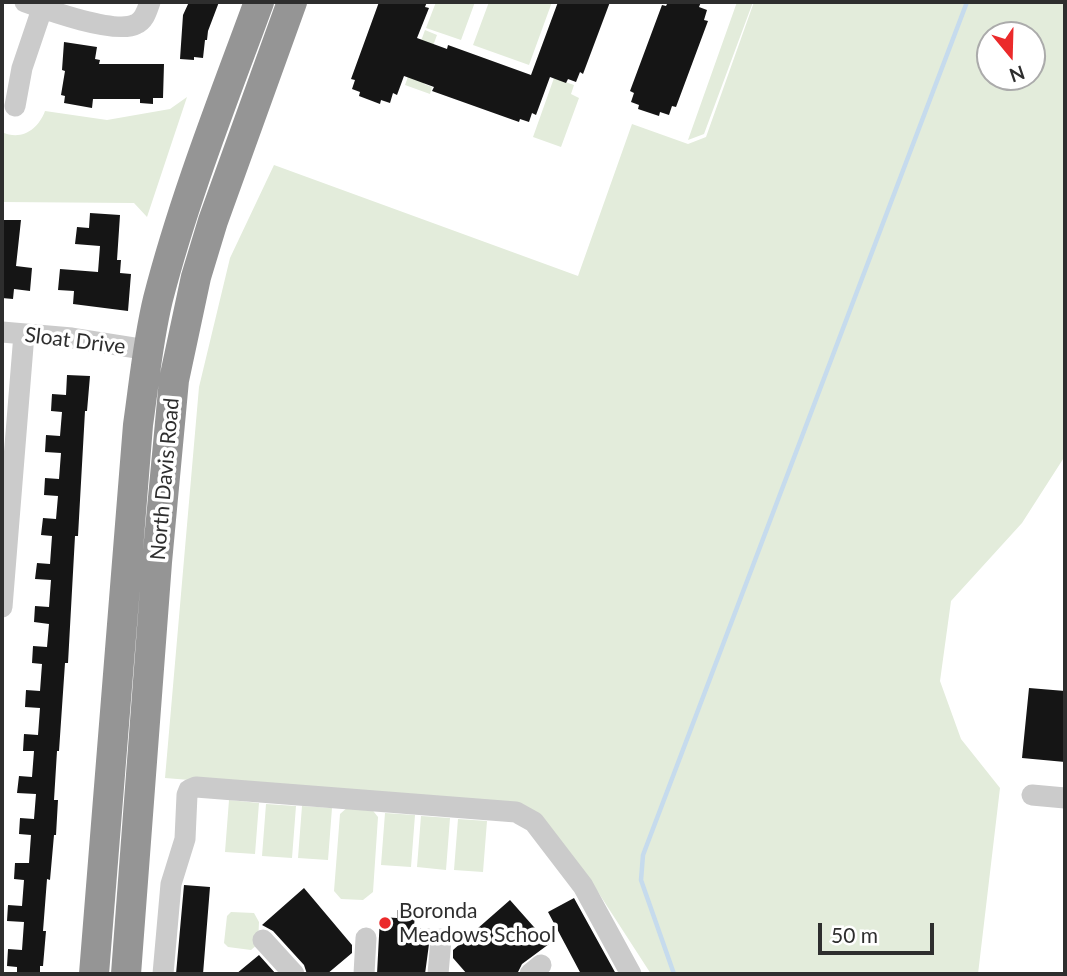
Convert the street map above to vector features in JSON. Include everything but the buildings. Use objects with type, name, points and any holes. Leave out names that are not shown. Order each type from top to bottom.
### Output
[{"type":"highway","name":"North Davis Road","points":[[94,974],[136,439],[148,350],[179,227],[259,2]]},
{"type":"highway","name":"North Davis Road","points":[[126,974],[174,380],[196,277],[213,220],[292,2]]},
{"type":"street","points":[[15,106],[34,5],[78,19],[131,26],[144,18],[150,2]]},
{"type":"street","name":"Sloat Drive","points":[[2,332],[148,350]]},
{"type":"street","points":[[2,607],[5,521],[23,334]]},
{"type":"street","points":[[163,974],[171,884],[185,838],[187,795],[189,790],[196,787],[516,812],[534,822],[583,887],[631,974]]},
{"type":"street","points":[[1032,795],[1065,798]]},
{"type":"street","points":[[364,974],[366,938]]},
{"type":"street","points":[[438,974],[441,939]]},
{"type":"street","points":[[263,940],[294,974]]},
{"type":"green space","points":[[436,2],[475,2],[461,40],[426,28]]},
{"type":"green space","points":[[489,2],[552,2],[529,65],[473,45]]},
{"type":"green space","points":[[737,2],[753,2],[704,134],[688,140]]},
{"type":"green space","points":[[754,2],[1065,2],[1065,456],[1022,523],[951,601],[940,681],[961,739],[1000,788],[978,974],[651,974],[585,872],[524,807],[165,778],[199,387],[230,258],[274,165],[578,276],[632,124],[688,144],[706,137]]},
{"type":"green space","points":[[425,30],[437,35],[421,78],[425,80],[424,84],[432,87],[430,94],[405,85]]},
{"type":"green space","points":[[554,78],[574,85],[571,94],[579,98],[561,147],[533,137]]},
{"type":"green space","points":[[187,97],[147,217],[134,203],[2,202],[2,132],[16,135],[28,132],[38,124],[45,111],[107,120],[170,109]]},
{"type":"green space","points":[[229,800],[259,803],[255,854],[225,852]]},
{"type":"green space","points":[[266,804],[296,806],[292,858],[262,856]]},
{"type":"green space","points":[[302,806],[332,808],[328,860],[298,858]]},
{"type":"green space","points":[[349,806],[370,807],[378,817],[373,892],[363,900],[341,899],[334,891],[340,814]]},
{"type":"green space","points":[[385,813],[415,815],[411,867],[381,865]]},
{"type":"green space","points":[[421,816],[450,818],[446,870],[417,867]]},
{"type":"green space","points":[[458,819],[487,821],[483,872],[454,870]]},
{"type":"green space","points":[[231,912],[254,913],[259,922],[258,944],[251,950],[228,947],[224,943],[227,916]]},
{"type":"waterway","points":[[674,974],[641,880],[643,855],[967,2]]},
{"type":"place","name":"Boronda Meadows School","points":[[385,923]]}]
